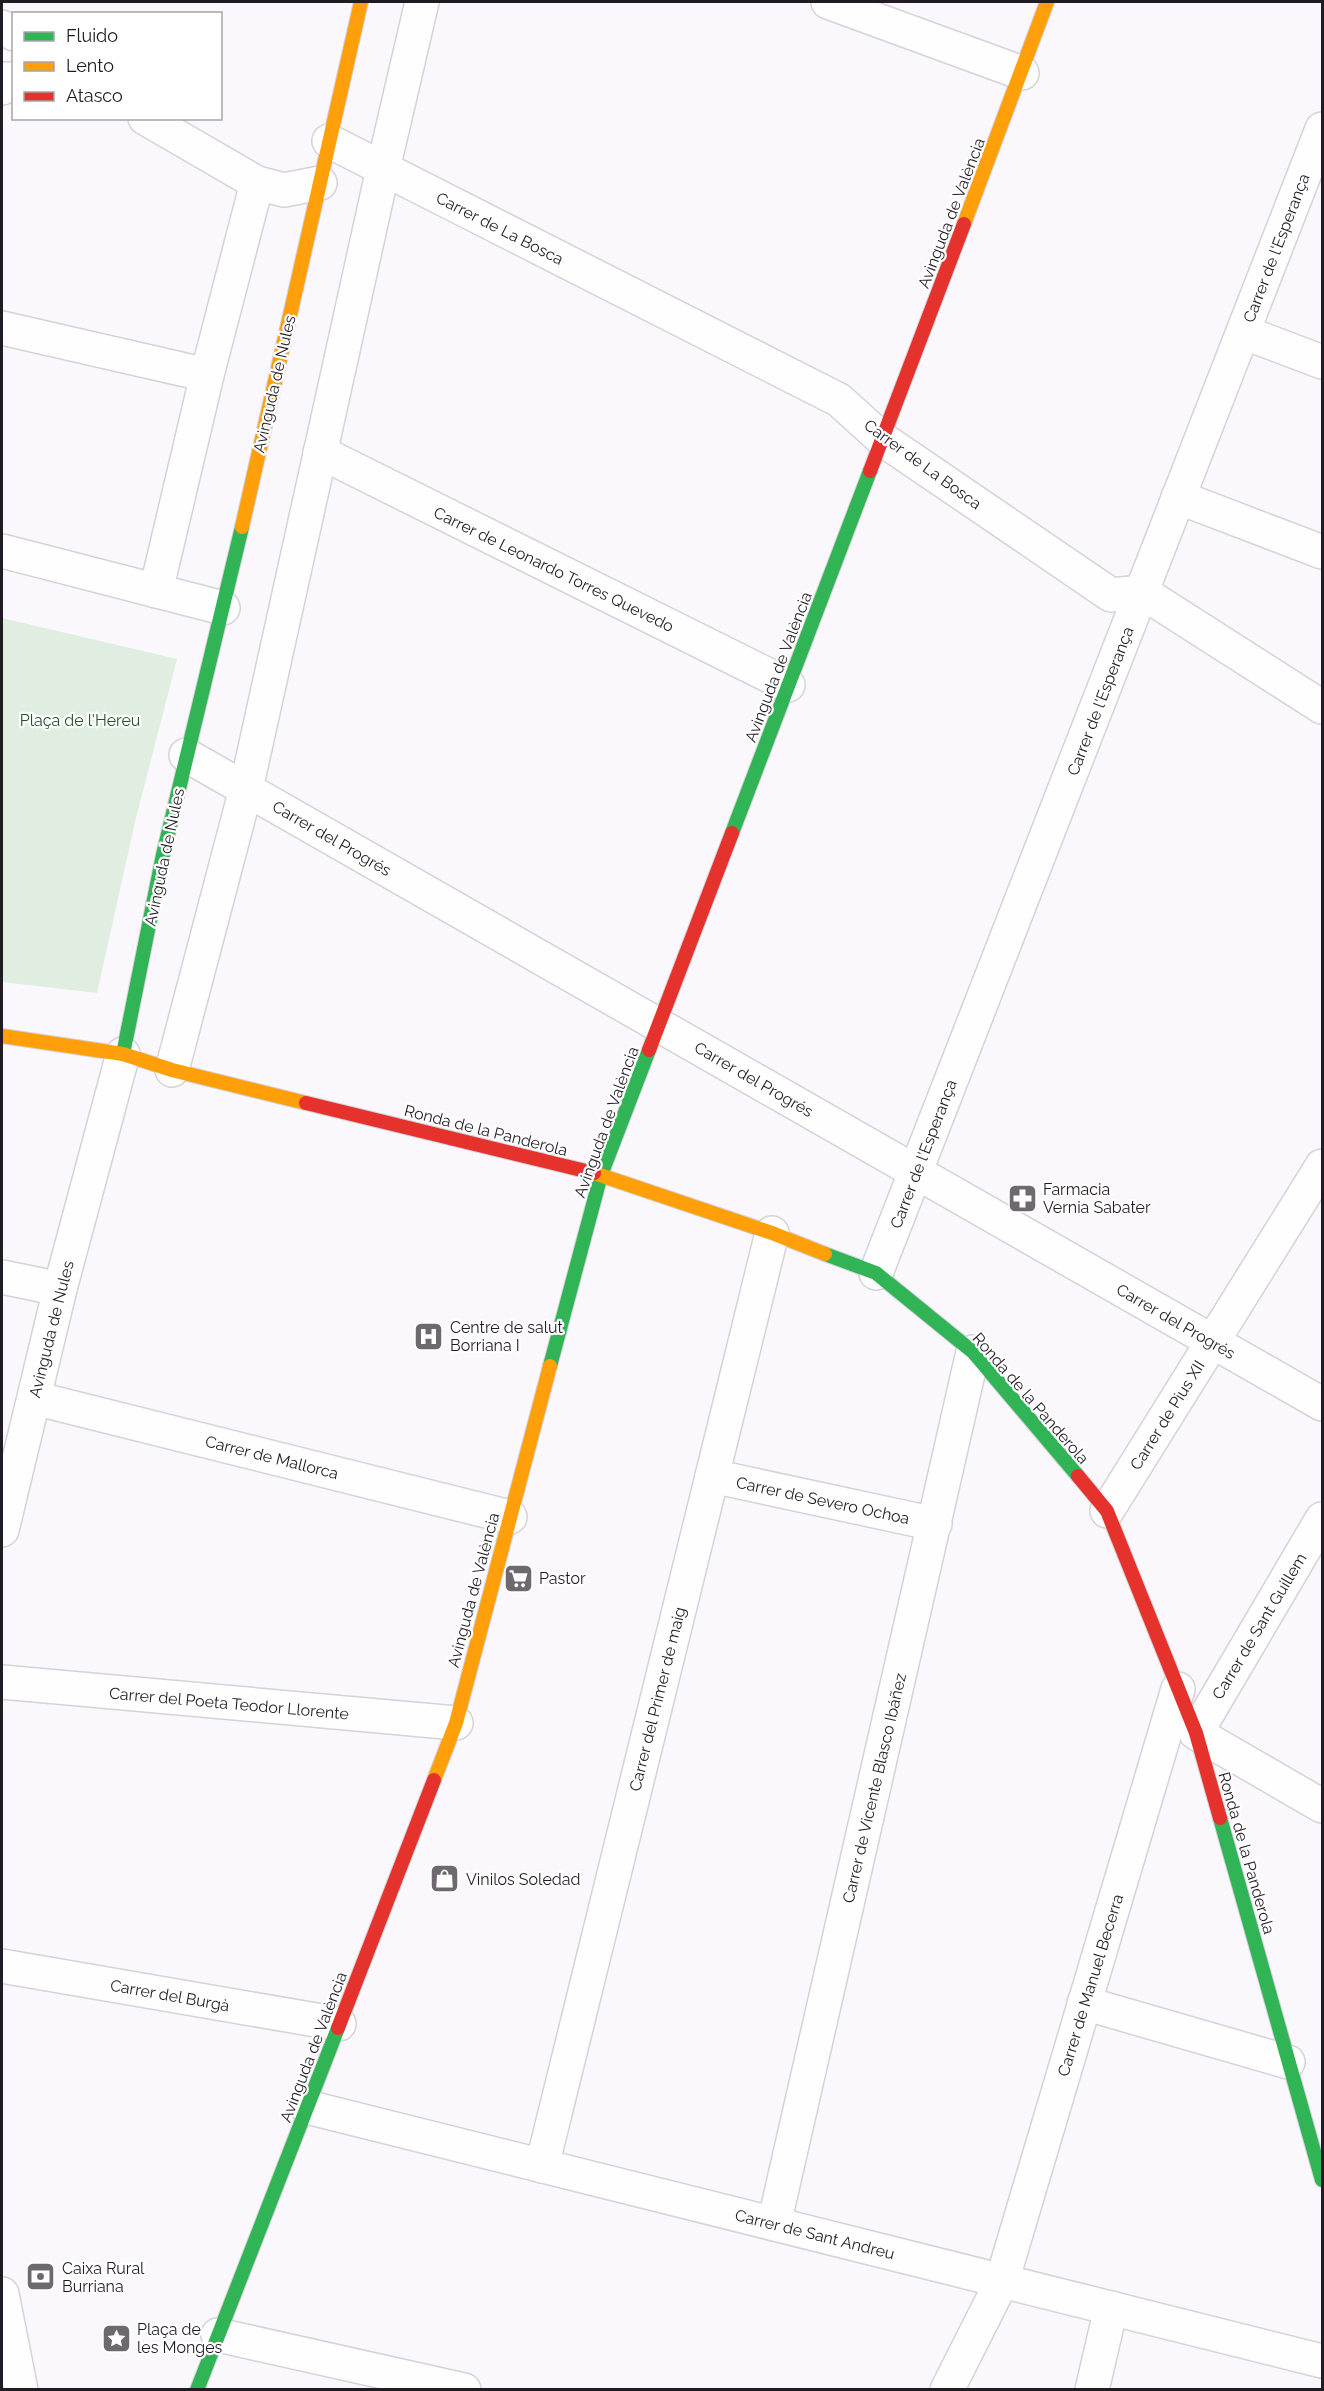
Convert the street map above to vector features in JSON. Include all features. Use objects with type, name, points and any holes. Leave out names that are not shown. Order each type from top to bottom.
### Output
[{"type":"street","name":"Avinguda de Nules","points":[[2,1530],[9,1467],[34,1398],[60,1290],[123,1054],[186,754],[224,608],[362,2]]},
{"type":"street","points":[[172,1070],[246,789],[422,2]]},
{"type":"street","points":[[828,2],[1022,73]]},
{"type":"street","name":"Avinguda de València","points":[[218,2336],[456,1723],[601,1175],[1022,73],[1047,2]]},
{"type":"street","points":[[2,88],[6,79],[12,79]]},
{"type":"street","points":[[148,120],[257,183],[284,190],[320,183]]},
{"type":"street","name":"Carrer de l'Esperança","points":[[876,1273],[1243,332],[1315,171],[1323,129]]},
{"type":"street","points":[[329,141],[383,169]]},
{"type":"street","name":"Carrer de La Bosca","points":[[383,169],[839,400],[882,439],[1111,595],[1142,592]]},
{"type":"street","points":[[156,591],[207,375],[257,183]]},
{"type":"street","points":[[2,328],[207,375]]},
{"type":"street","points":[[1243,332],[1323,362]]},
{"type":"street","name":"Carrer de Leonardo Torres Quevedo","points":[[320,452],[788,685]]},
{"type":"street","points":[[1178,497],[1323,552]]},
{"type":"street","points":[[2,551],[224,608]]},
{"type":"street","points":[[1142,592],[1323,707]]},
{"type":"street","name":"Carrer del Progrés","points":[[186,754],[1323,1404]]},
{"type":"street","name":"Ronda de la Panderola","points":[[2,1036],[123,1054],[172,1070],[601,1175],[772,1233],[876,1273],[973,1352],[1107,1511],[1196,1733],[1323,2180]]},
{"type":"street","name":"Carrer de Pius XII","points":[[1107,1511],[1323,1166]]},
{"type":"street","name":"Carrer del Primer de maig","points":[[542,2166],[772,1233]]},
{"type":"street","points":[[2,1276],[60,1290]]},
{"type":"street","name":"Carrer de Vicente Blasco Ibáñez","points":[[774,2224],[973,1352]]},
{"type":"street","name":"Carrer de Mallorca","points":[[34,1398],[510,1516]]},
{"type":"street","name":"Carrer de Severo Ochoa","points":[[712,1476],[935,1524]]},
{"type":"street","name":"Carrer de Sant Guillem","points":[[1196,1733],[1323,1519]]},
{"type":"street","name":"Carrer del Poeta Teodor Llorente","points":[[2,1682],[456,1723]]},
{"type":"street","name":"Carrer de Manuel Becerra","points":[[947,2390],[1002,2281],[1178,1689]]},
{"type":"street","points":[[1196,1733],[1323,1806]]},
{"type":"street","name":"Carrer del Burgà","points":[[2,1966],[339,2024]]},
{"type":"street","points":[[1084,2003],[1288,2062]]},
{"type":"street","name":"Carrer de Sant Andreu","points":[[308,2107],[1323,2361]]},
{"type":"street","points":[[2,2294],[21,2390]]},
{"type":"street","points":[[1092,2390],[1111,2308]]},
{"type":"street","points":[[198,2390],[218,2336],[464,2390]]},
{"type":"green space","name":"Plaça de l'Hereu","points":[[2,618],[177,659],[135,822],[97,993],[2,982]]},
{"type":"traffic: fast","points":[[732,833],[870,471]]},
{"type":"traffic: fast","points":[[123,1054],[163,855],[242,527]]},
{"type":"traffic: fast","points":[[550,1366],[601,1175],[649,1050]]},
{"type":"traffic: fast","points":[[825,1254],[876,1273],[973,1352],[1078,1476]]},
{"type":"traffic: fast","points":[[1220,1818],[1322,2180]]},
{"type":"traffic: fast","points":[[197,2390],[338,2028]]},
{"type":"traffic: slow","points":[[242,527],[361,2]]},
{"type":"traffic: slow","points":[[964,224],[1047,2]]},
{"type":"traffic: slow","points":[[2,1036],[123,1054],[172,1070],[306,1103]]},
{"type":"traffic: slow","points":[[594,1173],[772,1233],[825,1254]]},
{"type":"traffic: slow","points":[[434,1780],[456,1723],[550,1366]]},
{"type":"traffic: jam","points":[[870,471],[964,224]]},
{"type":"traffic: jam","points":[[649,1050],[732,833]]},
{"type":"traffic: jam","points":[[306,1103],[594,1173]]},
{"type":"traffic: jam","points":[[1078,1476],[1107,1511],[1196,1733],[1220,1818]]},
{"type":"traffic: jam","points":[[338,2028],[434,1780]]},
{"type":"place","name":"Farmacia Vernia Sabater","points":[[1022,1198]]},
{"type":"place","name":"Centre de salut Borriana I","points":[[429,1336]]},
{"type":"place","name":"Pastor","points":[[518,1578]]},
{"type":"place","name":"Vinilos Soledad","points":[[445,1879]]},
{"type":"place","name":"Caixa Rural Burriana","points":[[41,2277]]},
{"type":"place","name":"Plaça de les Monges","points":[[116,2338]]}]
